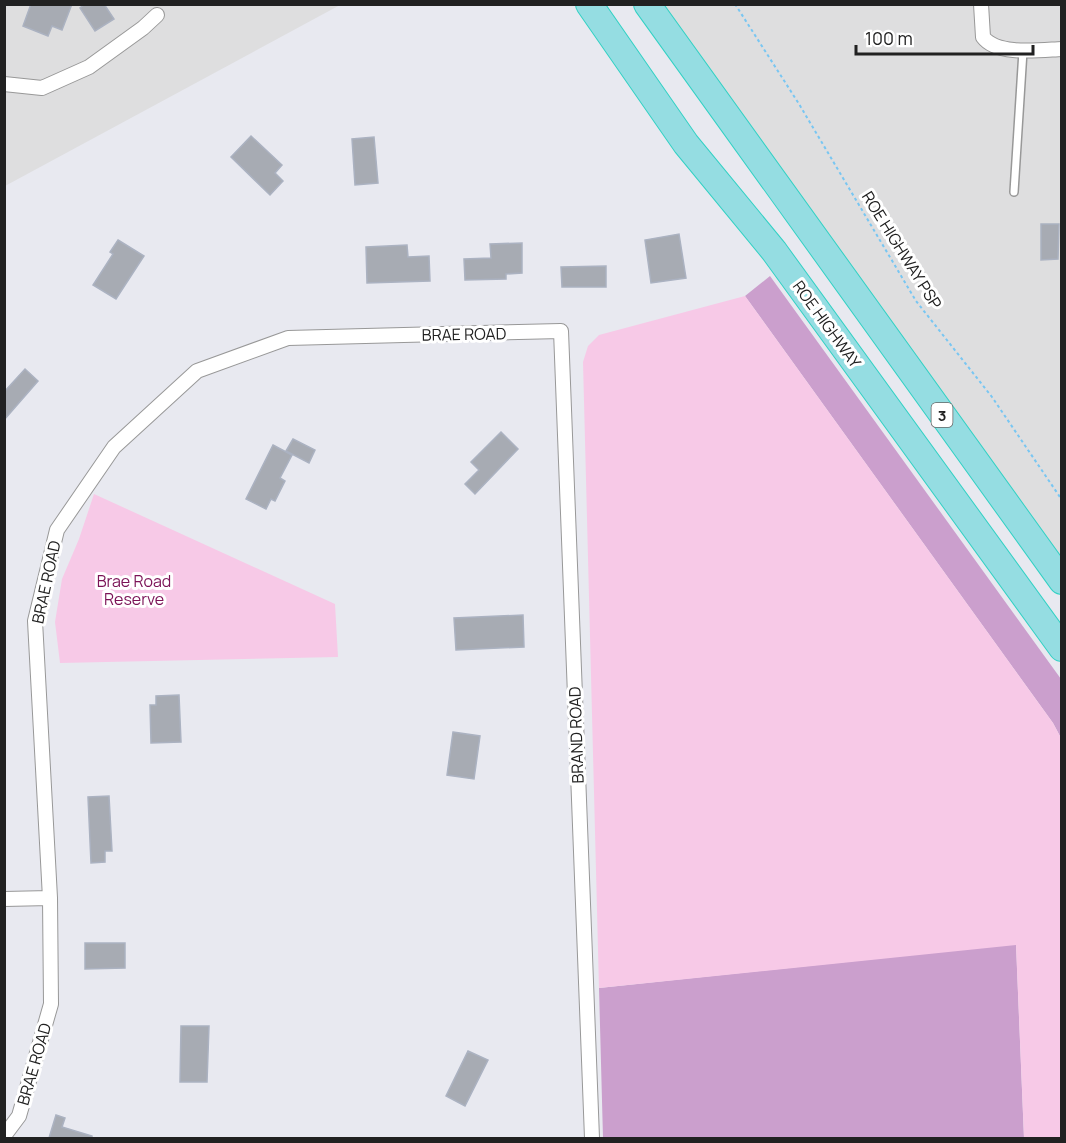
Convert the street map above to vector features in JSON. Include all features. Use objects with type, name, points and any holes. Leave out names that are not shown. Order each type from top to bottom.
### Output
[{"type":"highway","points":[[568,4],[686,144]]},
{"type":"highway","name":"ROE HIGHWAY","points":[[589,4],[686,144],[774,250],[1062,648]]},
{"type":"highway","name":"3","points":[[647,4],[1062,581]]},
{"type":"street","points":[[981,4],[983,37],[993,46],[1023,51],[1062,49]]},
{"type":"street","points":[[4,84],[42,88],[89,67],[143,28],[157,15]]},
{"type":"street","name":"BRAE ROAD","points":[[4,1136],[19,1116],[51,1004],[50,898],[34,621],[57,530],[114,447],[197,371],[288,338],[561,331]]},
{"type":"street","name":"BRAND ROAD","points":[[561,331],[592,1138]]},
{"type":"street","points":[[4,899],[50,898]]},
{"type":"lane","points":[[1014,192],[1023,51]]},
{"type":"path","name":"ROE HIGHWAY PSP","points":[[735,4],[800,104],[916,301],[992,396],[1062,500]]},
{"type":"shaded area","points":[[5,5],[340,5],[5,186]]},
{"type":"shaded area","points":[[647,5],[1061,5],[1061,581]]},
{"type":"shaded area","points":[[770,276],[1061,679],[1061,738],[1053,723],[745,296]]},
{"type":"shaded area","points":[[1016,944],[1024,1138],[603,1138],[599,988]]},
{"type":"green space","points":[[745,296],[1053,723],[1061,738],[1061,1138],[1024,1138],[1016,945],[599,988],[583,362],[588,346],[599,335]]},
{"type":"green space","name":"Brae Road Reserve","points":[[94,494],[335,604],[338,657],[60,663],[55,622],[62,579],[79,539]]},
{"type":"building","points":[[31,4],[72,4],[62,30],[52,26],[48,36],[23,26]]},
{"type":"building","points":[[85,4],[104,4],[114,19],[95,31],[80,8]]},
{"type":"building","points":[[251,136],[282,165],[275,173],[283,181],[270,195],[231,157]]},
{"type":"building","points":[[374,137],[378,183],[355,185],[352,139]]},
{"type":"building","points":[[1041,224],[1059,224],[1058,259],[1041,260]]},
{"type":"building","points":[[679,234],[686,278],[651,283],[645,240]]},
{"type":"building","points":[[118,240],[144,256],[116,299],[93,285],[113,254],[110,252]]},
{"type":"building","points":[[522,243],[522,273],[506,274],[506,279],[465,280],[464,259],[491,258],[490,244]]},
{"type":"building","points":[[407,245],[408,257],[429,256],[430,281],[367,283],[366,247]]},
{"type":"building","points":[[606,266],[606,287],[562,287],[561,267]]},
{"type":"building","points":[[25,369],[38,381],[4,420],[4,392]]},
{"type":"building","points":[[501,432],[518,449],[475,494],[465,484],[479,470],[471,462]]},
{"type":"building","points":[[293,439],[315,450],[309,463],[286,451]]},
{"type":"building","points":[[273,445],[292,455],[280,478],[285,481],[275,501],[271,499],[266,509],[246,499]]},
{"type":"building","points":[[523,615],[524,647],[456,650],[454,618]]},
{"type":"building","points":[[179,695],[181,742],[151,743],[150,705],[156,705],[156,696]]},
{"type":"building","points":[[453,732],[480,736],[474,779],[447,775]]},
{"type":"building","points":[[109,796],[112,851],[105,851],[105,862],[91,863],[88,797]]},
{"type":"building","points":[[85,943],[125,943],[125,968],[85,969]]},
{"type":"building","points":[[181,1026],[209,1026],[207,1082],[180,1082]]},
{"type":"building","points":[[468,1051],[488,1060],[465,1106],[446,1096]]},
{"type":"building","points":[[56,1115],[65,1118],[62,1127],[92,1136],[92,1138],[49,1138]]}]
